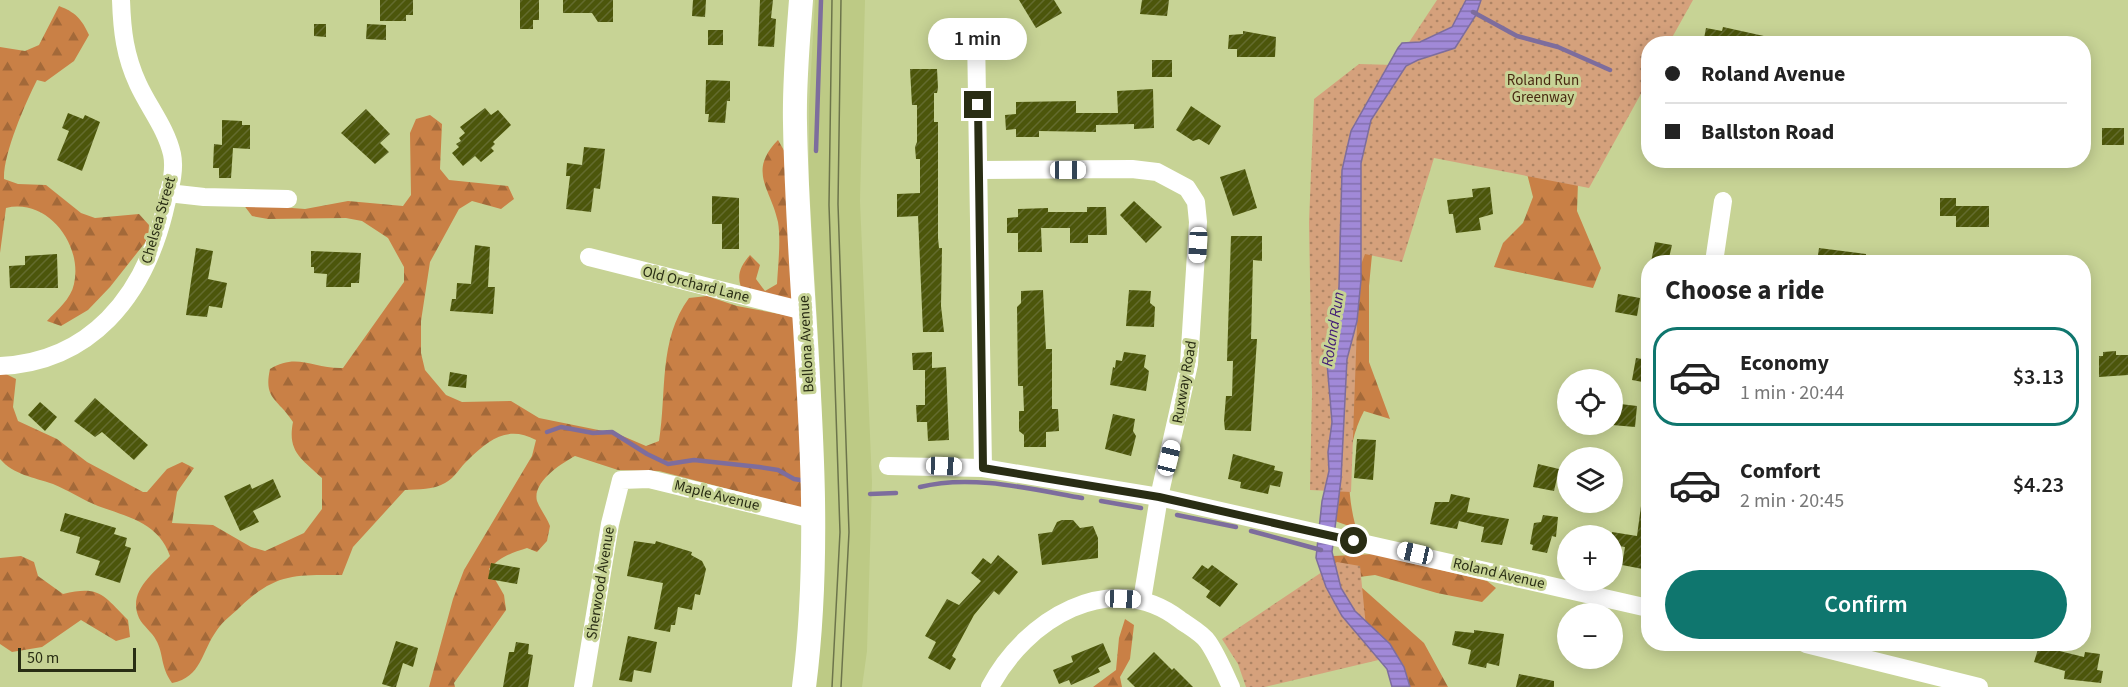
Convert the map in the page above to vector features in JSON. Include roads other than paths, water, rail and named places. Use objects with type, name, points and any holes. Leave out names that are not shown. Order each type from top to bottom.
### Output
[{"type":"street","name":"Chelsea Street","points":[[0,366],[42,360],[68,348],[98,329],[129,296],[140,278],[158,233],[173,170],[172,156],[161,124],[138,85],[126,55],[123,40],[122,0]]},
{"type":"street","name":"Bellona Avenue","points":[[801,0],[795,120],[813,519],[811,597],[804,687]]},
{"type":"street","points":[[976,34],[980,170],[983,468]]},
{"type":"street","name":"Ruxway Road","points":[[980,170],[1132,169],[1157,172],[1187,188],[1196,202],[1198,245],[1189,364],[1159,497],[1142,600]]},
{"type":"street","points":[[168,193],[204,197],[288,199]]},
{"type":"street","points":[[1715,255],[1723,201]]},
{"type":"street","name":"Old Orchard Lane","points":[[589,256],[804,311]]},
{"type":"street","name":"Roland Avenue","points":[[888,466],[983,468],[1159,497],[1315,533],[1392,548],[1641,606]]},
{"type":"street","name":"Maple Avenue","points":[[621,480],[649,479],[813,519]]},
{"type":"street","name":"Sherwood Avenue","points":[[583,687],[610,524],[621,480]]},
{"type":"street","points":[[990,687],[1002,664],[1035,629],[1068,609],[1103,598],[1142,600],[1162,606],[1207,640],[1231,687]]},
{"type":"street","points":[[1834,651],[1979,687]]},
{"type":"waterway","points":[[816,151],[821,0]]},
{"type":"waterway","points":[[1473,12],[1517,36],[1558,47],[1610,70]]},
{"type":"waterway","points":[[547,432],[561,427],[593,433],[612,432],[668,464],[694,460],[759,467],[778,470],[794,479],[806,481]]},
{"type":"waterway","points":[[920,487],[940,483],[980,482],[1082,498]]},
{"type":"waterway","points":[[870,494],[896,493]]},
{"type":"waterway","points":[[1101,501],[1141,508]]},
{"type":"waterway","points":[[1177,515],[1236,527]]},
{"type":"waterway","points":[[1251,531],[1321,550]]},
{"type":"tram line","points":[[832,0],[829,205],[840,532],[832,687]]},
{"type":"tram line","points":[[841,0],[838,204],[849,532],[841,687]]},
{"type":"park label","name":"Roland Run Greenway","points":[[1543,88]]},
{"type":"water label","name":"Roland Run","points":[[1332,329]]}]
